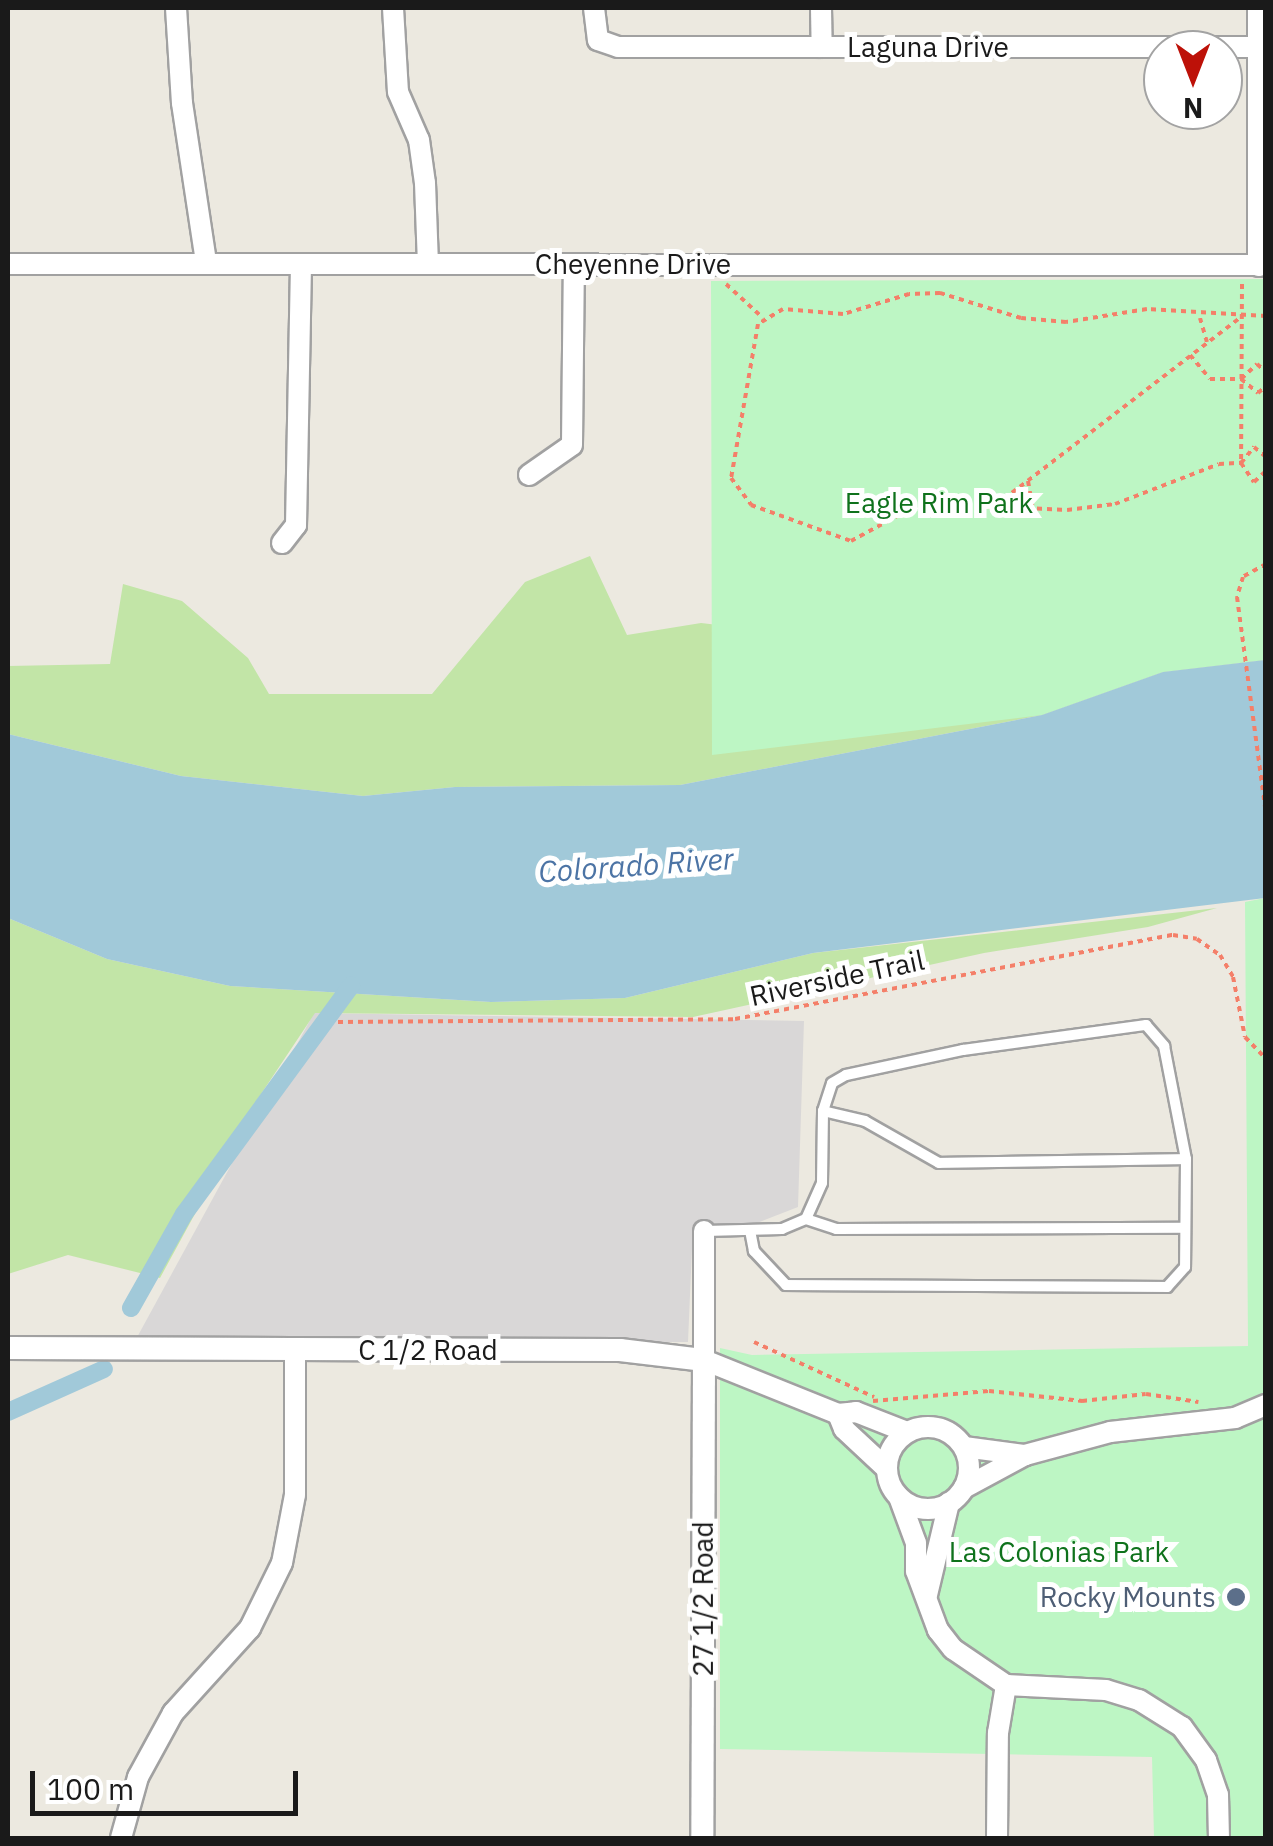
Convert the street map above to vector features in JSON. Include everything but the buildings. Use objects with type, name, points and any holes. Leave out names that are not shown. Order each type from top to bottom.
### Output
[{"type":"street","points":[[176,8],[182,103],[206,262]]},
{"type":"street","points":[[393,8],[398,92],[419,140],[425,183],[428,264]]},
{"type":"street","name":"Laguna Drive","points":[[594,8],[598,40],[618,48],[1259,48]]},
{"type":"street","points":[[821,8],[822,48]]},
{"type":"street","points":[[1259,8],[1262,266]]},
{"type":"street","name":"Cheyenne Drive","points":[[8,264],[206,262],[301,268],[428,264],[1262,266]]},
{"type":"street","points":[[528,475],[558,460],[572,444],[574,264]]},
{"type":"street","points":[[282,543],[296,525],[301,268]]},
{"type":"street","points":[[704,1231],[704,1360]]},
{"type":"street","name":"C 1/2 Road","points":[[8,1348],[620,1350],[704,1360],[838,1414],[856,1412],[906,1432]]},
{"type":"street","points":[[122,1838],[138,1777],[173,1713],[250,1628],[282,1563],[295,1496],[295,1350]]},
{"type":"street","name":"27 1/2 Road","points":[[702,1838],[704,1360]]},
{"type":"street","points":[[899,1498],[928,1509],[1026,1455],[1110,1432],[1235,1418],[1266,1405]]},
{"type":"street","name":"C 1/2 Road","points":[[838,1414],[844,1430],[886,1468]]},
{"type":"street","points":[[1026,1455],[964,1447],[938,1428],[906,1432],[892,1447],[886,1468],[899,1498],[938,1630],[953,1649],[1006,1685],[1106,1690],[1139,1700],[1182,1728],[1206,1760],[1218,1795],[1219,1838]]},
{"type":"street","points":[[927,1595],[956,1496],[969,1468],[964,1447]]},
{"type":"street","points":[[996,1838],[998,1732],[1006,1685]]},
{"type":"lane","points":[[750,1232],[754,1252],[786,1285],[1152,1288],[1181,1278],[1186,1159],[1164,1046],[1146,1025],[963,1050],[846,1076],[832,1083],[823,1111],[822,1183],[806,1219]]},
{"type":"lane","points":[[823,1111],[865,1121],[939,1162],[1186,1159]]},
{"type":"lane","points":[[704,1231],[750,1232],[806,1219],[836,1229],[1185,1228]]},
{"type":"path","points":[[715,264],[722,281],[763,318]]},
{"type":"path","points":[[1242,282],[1241,463],[1254,482],[1266,471]]},
{"type":"path","points":[[763,318],[796,308],[843,314],[909,294],[940,293],[1021,318],[1066,322],[1146,309],[1200,316],[1266,316]]},
{"type":"path","points":[[1200,316],[1207,342]]},
{"type":"path","points":[[996,506],[1242,316]]},
{"type":"path","points":[[763,318],[731,458],[731,478],[751,505],[851,541],[910,509],[1034,509],[1115,504],[1219,464],[1241,463],[1254,447],[1266,457]]},
{"type":"path","points":[[1190,355],[1210,379],[1241,380],[1258,394],[1266,386]]},
{"type":"path","points":[[1241,380],[1257,364],[1266,372]]},
{"type":"path","points":[[1028,481],[1034,509]]},
{"type":"path","points":[[1266,564],[1243,577],[1238,597],[1266,814]]},
{"type":"path","name":"Riverside Trail","points":[[338,1022],[735,1019],[1173,935],[1197,939],[1220,954],[1232,977],[1245,1037],[1265,1057]]},
{"type":"path","points":[[754,1342],[874,1397],[989,1391],[1082,1401],[1146,1394],[1208,1404]]},
{"type":"path","points":[[869,1410],[874,1397]]},
{"type":"shaded area","points":[[314,1013],[804,1021],[798,1207],[692,1248],[688,1342],[135,1341]]},
{"type":"green space","name":"Eagle Rim Park","points":[[1265,279],[1265,660],[1163,672],[1042,715],[712,755],[711,281]]},
{"type":"green space","points":[[590,556],[627,635],[701,623],[798,634],[1265,660],[1163,672],[1042,715],[680,785],[455,787],[363,796],[181,776],[8,734],[8,666],[110,664],[123,584],[182,601],[248,658],[269,694],[432,694],[525,582]]},
{"type":"green space","name":"Las Colonias Park","points":[[1265,898],[1265,1838],[1154,1838],[1152,1757],[720,1749],[720,1348],[752,1355],[1248,1346],[1245,902]]},
{"type":"green space","points":[[1217,908],[1148,927],[984,953],[693,1017],[315,1013],[257,1100],[160,1278],[68,1255],[8,1274],[8,918],[107,959],[230,986],[491,1002],[625,998],[813,953]]},
{"type":"water","name":"Colorado River","points":[[1265,660],[1265,898],[813,953],[625,998],[491,1002],[230,986],[107,959],[8,918],[8,734],[181,776],[363,796],[455,787],[680,785],[1042,715],[1163,672]]},
{"type":"waterway","points":[[131,1308],[184,1214],[351,986]]},
{"type":"waterway","points":[[8,1412],[104,1369]]},
{"type":"place","name":"Rocky Mounts","points":[[1236,1597]]}]
